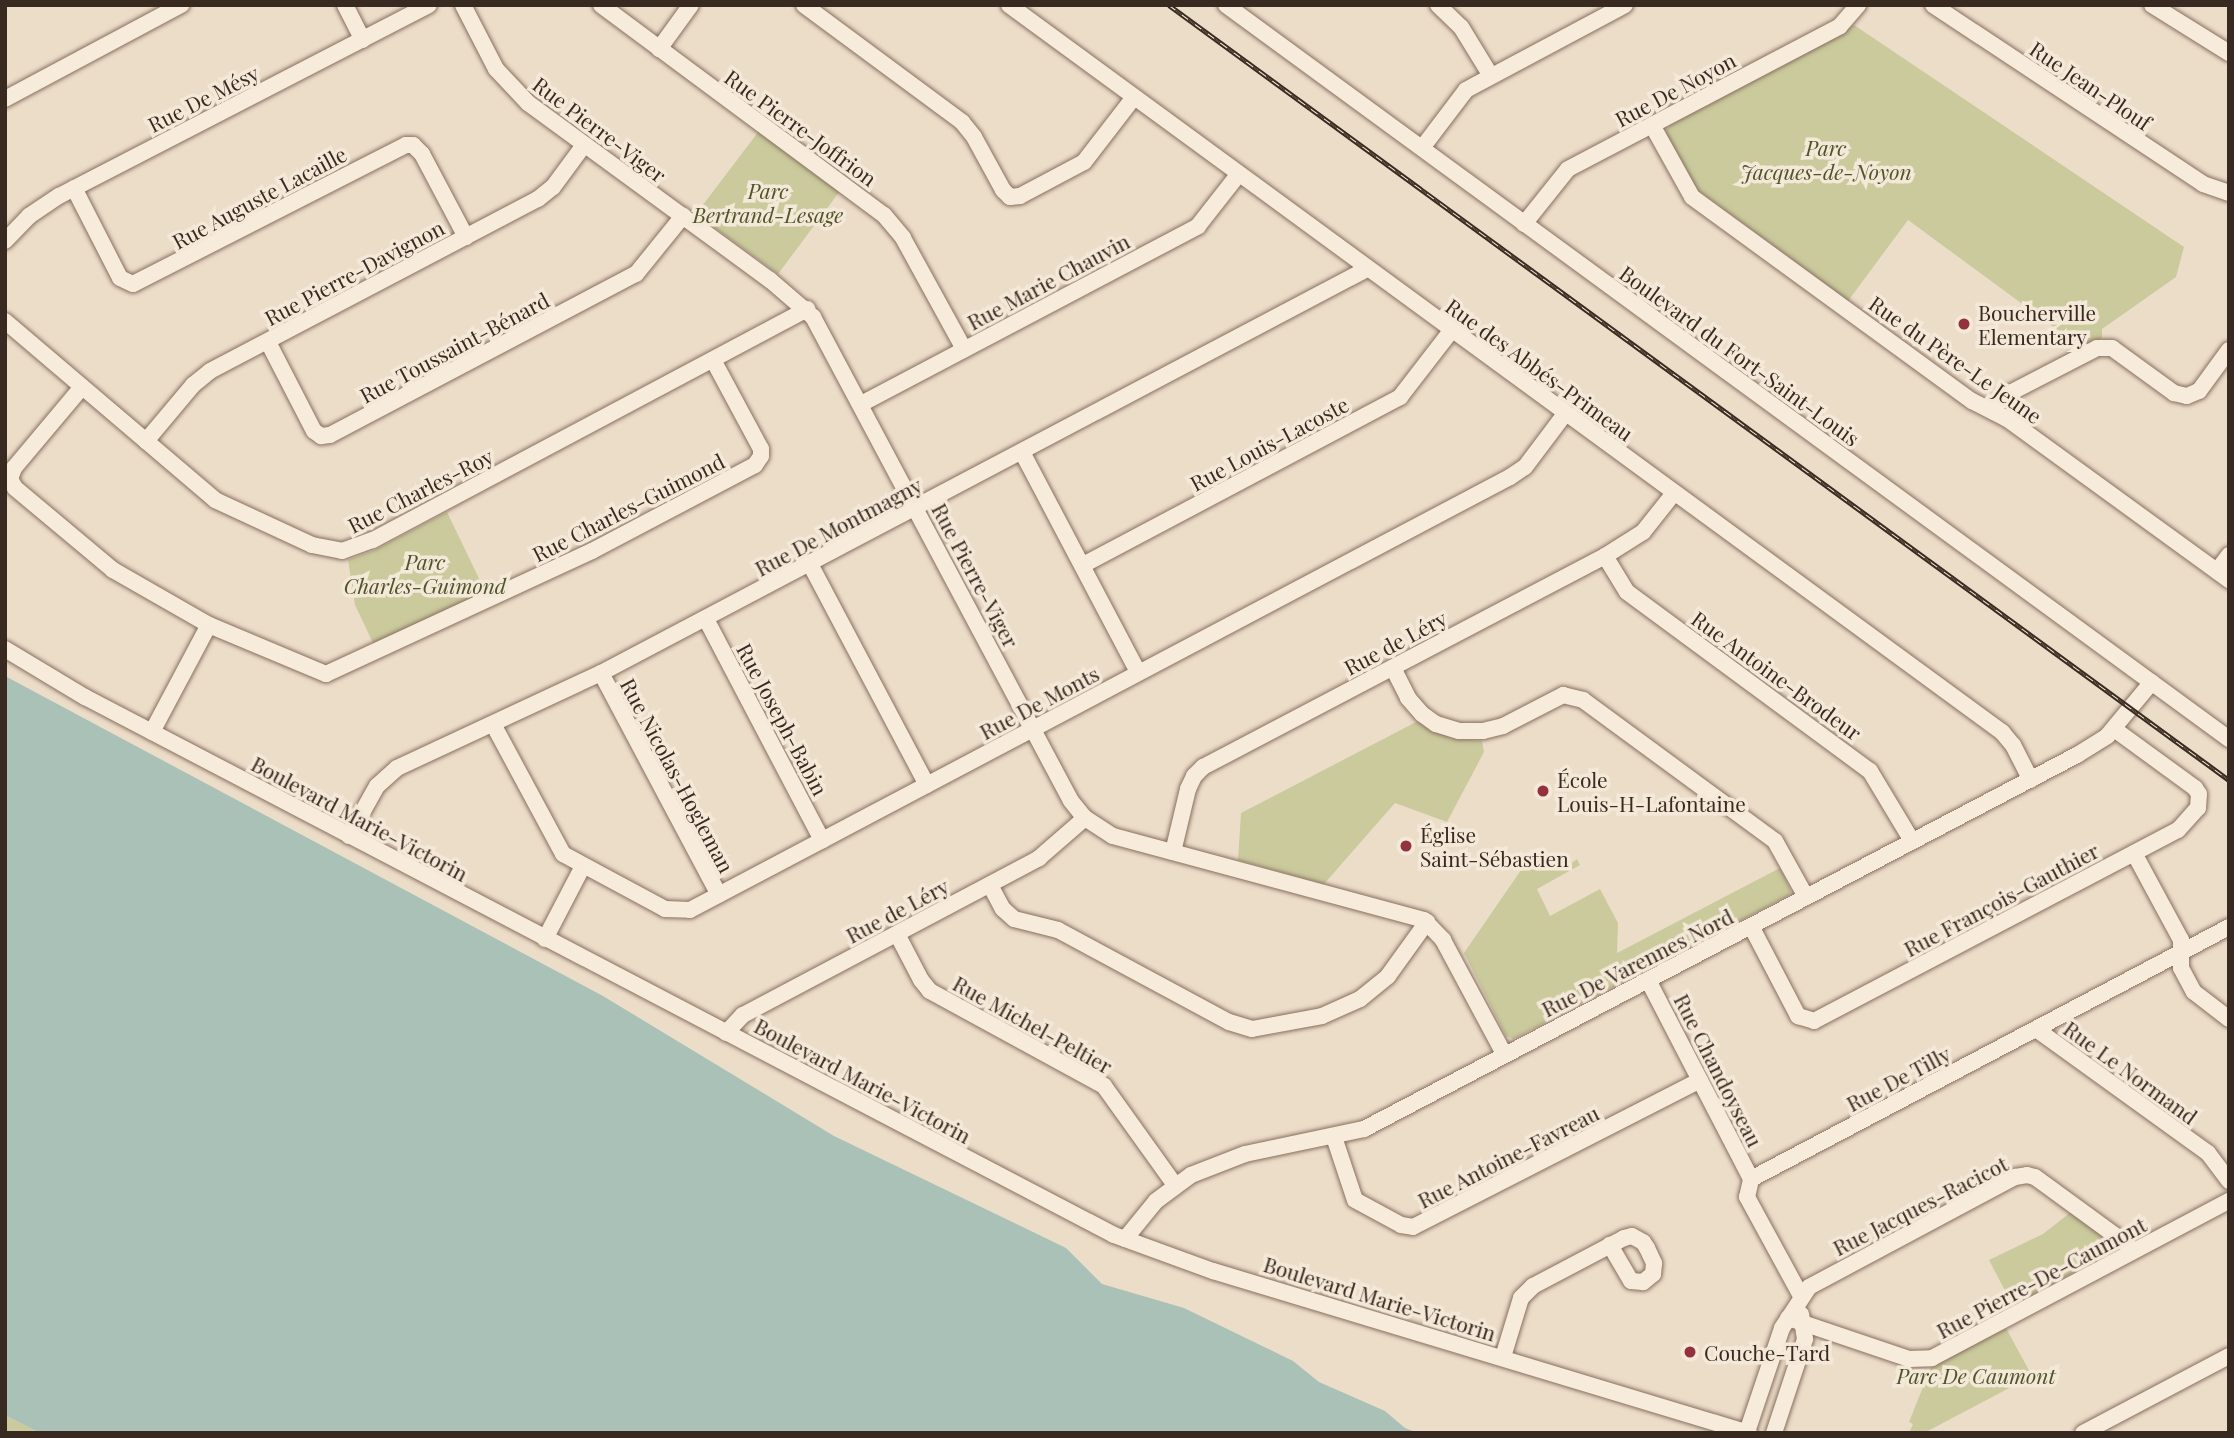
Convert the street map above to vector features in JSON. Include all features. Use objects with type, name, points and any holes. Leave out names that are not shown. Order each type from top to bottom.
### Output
[{"type":"street","points":[[5,99],[181,5]]},
{"type":"street","points":[[345,5],[363,40]]},
{"type":"street","name":"Rue De Mésy","points":[[5,241],[11,222],[429,5]]},
{"type":"street","name":"Rue Pierre-Viger","points":[[463,5],[489,57],[505,81],[528,103],[807,309],[861,404],[1072,801],[1084,818],[1114,836],[1427,922]]},
{"type":"street","name":"Rue Pierre-Joffrion","points":[[601,5],[890,221],[903,238],[964,349]]},
{"type":"street","points":[[659,49],[691,5]]},
{"type":"street","points":[[804,5],[962,122],[974,137],[1003,190],[1010,197],[1020,195],[1084,162],[1134,97]]},
{"type":"street","name":"Rue des Abbés-Primeau","points":[[1009,5],[2002,732],[2013,745],[2031,780]]},
{"type":"street","name":"Boulevard du Fort-Saint-Louis","points":[[1226,5],[2151,682],[2226,731]]},
{"type":"street","points":[[1438,5],[1461,27],[1491,76]]},
{"type":"street","points":[[1422,148],[1460,96],[1491,76],[1625,5]]},
{"type":"street","name":"Rue De Noyon","points":[[1524,223],[1567,169],[1840,26],[1858,5]]},
{"type":"street","name":"Rue Jean-Plouf","points":[[1933,5],[2203,184],[2229,193]]},
{"type":"street","points":[[2152,5],[2229,53]]},
{"type":"street","name":"Rue du Père-Le Jeune","points":[[1652,125],[1692,197],[1962,394],[1994,412],[2223,575]]},
{"type":"street","name":"Rue Auguste Lacaille","points":[[74,188],[120,278],[130,284],[141,282],[407,145],[413,145],[422,154],[466,237]]},
{"type":"street","name":"Rue Pierre-Davignon","points":[[146,441],[202,377],[545,194],[584,145]]},
{"type":"street","name":"Rue Marie Chauvin","points":[[861,404],[1198,226],[1238,174]]},
{"type":"street","name":"Rue Toussaint-Bénard","points":[[268,342],[314,431],[325,437],[636,274],[683,216]]},
{"type":"street","name":"Rue De Montmagny","points":[[349,836],[372,793],[390,773],[601,673],[706,619],[1367,269]]},
{"type":"street","name":"Rue Charles-Roy","points":[[5,321],[225,506],[312,545],[332,550],[352,549],[807,309]]},
{"type":"street","name":"Rue Louis-Lacoste","points":[[1083,565],[1400,397],[1451,331]]},
{"type":"street","points":[[1994,412],[1998,403],[2008,394],[2097,348],[2112,348],[2174,393],[2188,396],[2199,391],[2229,350]]},
{"type":"street","name":"Rue Charles-Guimond","points":[[82,387],[17,463],[11,473],[12,484],[108,567],[209,625],[316,672],[331,673],[642,525],[759,461],[759,443],[713,360]]},
{"type":"street","name":"Rue De Monts","points":[[493,724],[558,850],[583,866],[672,911],[690,910],[1510,477],[1525,467],[1565,414]]},
{"type":"street","points":[[1022,452],[1138,673]]},
{"type":"street","name":"Rue de Léry","points":[[1173,852],[1188,789],[1198,771],[1605,556],[1643,532],[1674,493]]},
{"type":"street","points":[[2223,575],[2229,555]]},
{"type":"street","name":"Rue Antoine-Brodeur","points":[[1605,556],[1626,592],[1870,771],[1912,841]]},
{"type":"street","points":[[810,564],[927,785]]},
{"type":"street","name":"Rue Joseph-Babin","points":[[706,619],[822,839]]},
{"type":"street","points":[[152,732],[209,625]]},
{"type":"street","name":"Boulevard Marie-Victorin","points":[[5,649],[152,732],[349,836],[1125,1239],[1213,1270],[1748,1432]]},
{"type":"street","points":[[1393,668],[1408,698],[1422,714],[1436,724],[1459,731],[1483,732],[1503,726],[1563,695],[1583,700],[1768,835],[1780,847],[1807,897]]},
{"type":"street","name":"Rue Nicolas-Hogleman","points":[[601,673],[719,895]]},
{"type":"street","name":"Rue De Varennes Nord","points":[[1125,1239],[1144,1214],[1175,1185],[1234,1157],[1364,1129],[2031,780],[2087,749],[2114,729],[2151,682]]},
{"type":"street","name":"Rue François-Gauthier","points":[[1751,926],[1798,1016],[1814,1021],[2188,823],[2198,808],[2199,794],[2114,729]]},
{"type":"street","name":"Rue de Léry","points":[[726,1033],[743,1015],[1046,853],[1084,818]]},
{"type":"street","points":[[2134,853],[2181,940],[2181,968],[2194,992],[2229,1019]]},
{"type":"street","points":[[545,939],[583,866]]},
{"type":"street","points":[[990,885],[1003,909],[1014,919],[1058,930],[1229,1023],[1252,1029],[1322,1016],[1360,999],[1388,976],[1427,922],[1443,940],[1504,1054]]},
{"type":"street","points":[[2181,953],[2229,927]]},
{"type":"street","name":"Rue Michel-Peltier","points":[[897,934],[920,980],[930,990],[1104,1086],[1175,1185]]},
{"type":"street","name":"Rue De Tilly","points":[[1751,1179],[2181,953]]},
{"type":"street","name":"Rue Chandoyseau","points":[[1648,980],[1751,1179]]},
{"type":"street","name":"Rue Le Normand","points":[[2036,1029],[2208,1153],[2229,1181]]},
{"type":"street","name":"Rue Antoine-Favreau","points":[[1334,1137],[1355,1200],[1401,1225],[1413,1227],[1700,1080]]},
{"type":"street","name":"Rue Jacques-Racicot","points":[[1800,1301],[1809,1287],[2021,1175],[2035,1177],[2127,1244],[2132,1252]]},
{"type":"street","points":[[1751,1179],[1747,1197],[1800,1301],[1796,1321],[1805,1339],[1774,1433]]},
{"type":"street","name":"Rue Pierre-De-Caumont","points":[[1796,1321],[1909,1359],[1928,1359],[2229,1201]]},
{"type":"street","points":[[1503,1357],[1525,1291],[1610,1245]]},
{"type":"street","points":[[1748,1432],[1782,1328],[1796,1321]]},
{"type":"street","points":[[2083,1433],[2229,1356]]},
{"type":"green space","name":"Parc Jacques-de-Noyon","points":[[1854,25],[2184,247],[2176,277],[2102,329],[2102,338],[2081,347],[1908,220],[1848,301],[1695,188],[1665,133],[1670,125]]},
{"type":"green space","name":"Parc Bertrand-Lesage","points":[[759,131],[840,191],[778,274],[696,214]]},
{"type":"green space","name":"Parc Charles-Guimond","points":[[447,512],[486,593],[374,645],[355,605],[348,560],[375,550]]},
{"type":"green space","points":[[1418,721],[1452,739],[1482,741],[1484,752],[1447,822],[1395,803],[1324,884],[1238,860],[1241,813]]},
{"type":"green space","points":[[1532,854],[1567,867],[1577,859],[1580,865],[1537,889],[1550,916],[1600,889],[1618,923],[1617,953],[1780,868],[1791,891],[1789,895],[1513,1039],[1506,1036],[1464,953]]},
{"type":"green space","name":"Parc De Caumont","points":[[2071,1212],[2115,1245],[2114,1250],[2013,1306],[1989,1260],[2043,1234]]},
{"type":"green space","name":"Parc De Caumont","points":[[2006,1328],[2032,1376],[1924,1433],[1909,1433],[1913,1424],[1909,1422],[1931,1367]]},
{"type":"green space","points":[[5,1415],[40,1433],[5,1433]]},
{"type":"shaded area","points":[[5,676],[603,996],[834,1136],[1066,1248],[1102,1284],[1184,1308],[1293,1361],[1319,1382],[1385,1411],[1405,1428],[1418,1433],[40,1433],[5,1415]]},
{"type":"railway","points":[[1169,5],[2229,780]]},
{"type":"place","name":"Boucherville Elementary","points":[[1964,324]]},
{"type":"place","name":"École Louis-H-Lafontaine","points":[[1543,791]]},
{"type":"place","name":"Église Saint-Sébastien","points":[[1406,846]]},
{"type":"place","name":"Couche-Tard","points":[[1690,1352]]}]
